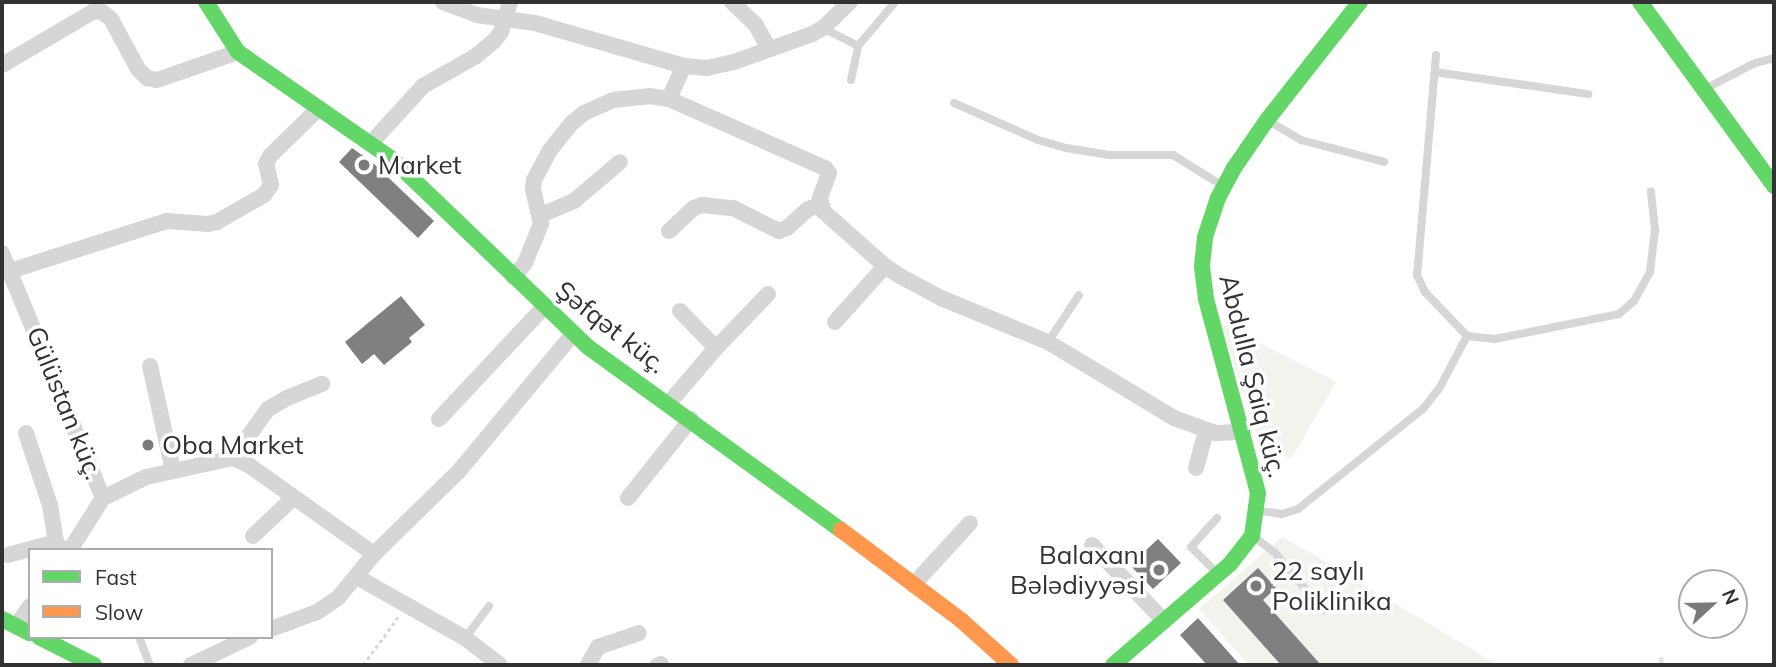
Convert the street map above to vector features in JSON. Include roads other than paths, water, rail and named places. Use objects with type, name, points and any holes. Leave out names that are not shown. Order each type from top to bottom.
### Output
[{"type":"street","name":"Şəfqət küç.","points":[[206,2],[238,52],[371,143],[418,183],[573,334],[962,621],[1011,665]]},
{"type":"street","points":[[443,2],[477,15],[535,23],[684,65],[717,67],[824,28],[850,2]]},
{"type":"street","points":[[371,143],[423,86],[477,56],[494,41],[510,2]]},
{"type":"street","points":[[732,2],[755,24],[769,48]]},
{"type":"street","name":"Abdulla Şaiq küç.","points":[[1113,665],[1218,574],[1252,536],[1258,510],[1255,479],[1202,280],[1205,237],[1224,187],[1267,120],[1360,2]]},
{"type":"street","points":[[1640,2],[1774,186]]},
{"type":"street","points":[[2,65],[86,13],[106,7],[138,69],[147,78],[157,80],[238,52]]},
{"type":"street","points":[[669,99],[684,65]]},
{"type":"street","points":[[513,277],[525,263],[541,224],[533,189],[534,180],[550,150],[584,113],[613,100],[649,96],[669,99],[825,168],[829,173],[829,180],[820,205]]},
{"type":"street","points":[[9,271],[167,221],[208,224],[216,222],[264,195],[271,185],[267,164],[270,156],[319,108]]},
{"type":"street","points":[[541,215],[574,201],[620,162]]},
{"type":"street","points":[[669,231],[694,208],[702,205],[733,208],[779,231],[787,228],[808,209],[820,205]]},
{"type":"street","points":[[820,205],[885,266],[941,298],[1048,342],[1174,418],[1206,430],[1228,434],[1243,432]]},
{"type":"street","name":"Gülüstan küç.","points":[[2,253],[103,498],[63,547]]},
{"type":"street","points":[[835,322],[885,266]]},
{"type":"street","points":[[669,403],[716,348],[768,294]]},
{"type":"street","points":[[439,419],[544,307]]},
{"type":"street","points":[[680,311],[716,348]]},
{"type":"street","points":[[273,628],[328,606],[357,577],[374,554],[443,488],[573,334]]},
{"type":"street","points":[[150,366],[173,471]]},
{"type":"street","points":[[103,498],[146,478],[233,458],[268,409],[322,384]]},
{"type":"street","points":[[628,498],[691,419]]},
{"type":"street","points":[[1196,468],[1206,430]]},
{"type":"street","points":[[26,433],[63,547]]},
{"type":"street","points":[[233,458],[374,554]]},
{"type":"street","points":[[253,536],[293,498]]},
{"type":"street","points":[[913,585],[970,523]]},
{"type":"street","points":[[1092,545],[1164,621]]},
{"type":"street","points":[[8,555],[28,552]]},
{"type":"street","points":[[357,577],[465,638],[500,665]]},
{"type":"street","points":[[16,626],[28,609]]},
{"type":"street","points":[[588,665],[598,648],[639,633]]},
{"type":"street","points":[[43,639],[89,664]]},
{"type":"street","points":[[191,665],[246,639]]},
{"type":"lane","points":[[851,80],[858,47],[895,2]]},
{"type":"lane","points":[[824,28],[858,47]]},
{"type":"lane","points":[[1436,55],[1417,275],[1425,292],[1467,336],[1495,339],[1619,314],[1634,301],[1650,272],[1655,230],[1651,191]]},
{"type":"lane","points":[[1704,89],[1752,64],[1774,58]]},
{"type":"lane","points":[[1435,72],[1588,94]]},
{"type":"lane","points":[[954,103],[1038,140],[1066,148],[1108,155],[1173,155],[1185,160],[1224,187]]},
{"type":"lane","points":[[1267,120],[1301,140],[1384,162]]},
{"type":"lane","points":[[1048,342],[1079,295]]},
{"type":"lane","points":[[1258,510],[1282,514],[1298,509],[1423,409],[1440,387],[1467,336]]},
{"type":"lane","points":[[1217,518],[1191,547],[1218,574]]},
{"type":"lane","points":[[1252,536],[1275,553],[1323,610]]},
{"type":"lane","points":[[465,638],[489,606]]},
{"type":"lane","points":[[140,639],[150,665]]},
{"type":"waterway","points":[[1661,659],[1662,665]]},
{"type":"place","name":"Market","points":[[364,165]]},
{"type":"place","name":"Oba Market","points":[[148,445]]},
{"type":"place","name":"Balaxanı Bələdiyyəsi","points":[[1159,570]]},
{"type":"place","name":"22 saylı Poliklinika","points":[[1256,586]]}]
